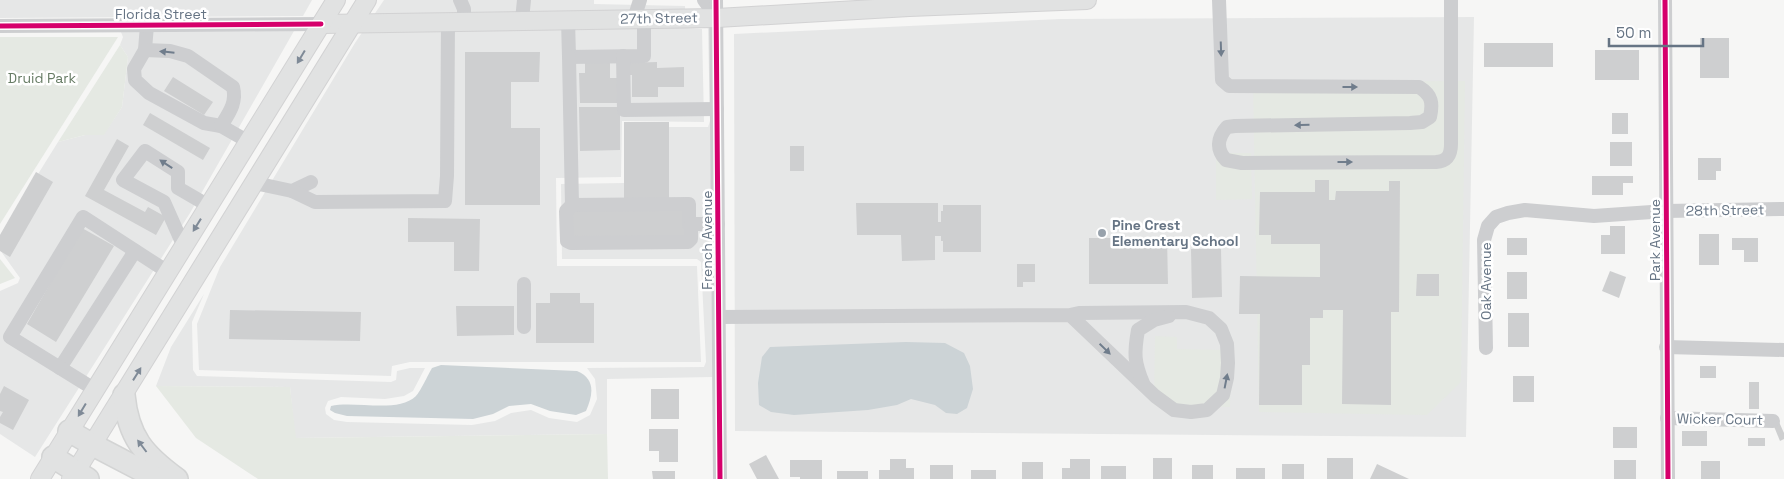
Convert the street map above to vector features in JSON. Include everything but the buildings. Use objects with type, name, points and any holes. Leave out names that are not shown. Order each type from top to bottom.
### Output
[{"type":"highway","points":[[124,395],[126,414],[131,430],[142,448],[177,479]]},
{"type":"highway","points":[[69,431],[158,479]]},
{"type":"highway","points":[[53,458],[78,476]]},
{"type":"main road","points":[[40,479],[336,0]]},
{"type":"main road","points":[[78,476],[93,445],[367,0]]},
{"type":"main road","name":"27th Street","points":[[321,24],[353,22],[716,18],[818,6],[1086,0]]},
{"type":"street","points":[[254,183],[292,191],[315,202],[445,201],[456,21],[464,9],[460,0]]},
{"type":"street","points":[[522,20],[524,0]]},
{"type":"street","points":[[569,57],[644,56],[639,19],[640,0]]},
{"type":"street","points":[[704,0],[716,18]]},
{"type":"street","name":"French Avenue","points":[[716,0],[720,479]]},
{"type":"street","points":[[1219,0],[1222,80],[1229,86],[1419,87],[1427,92],[1431,100],[1430,117],[1422,122],[1227,127],[1220,138],[1219,151],[1226,160],[1242,163],[1436,162],[1448,158],[1451,153],[1451,0]]},
{"type":"street","name":"Park Avenue","points":[[1665,0],[1668,479]]},
{"type":"street","points":[[568,20],[572,204],[566,211],[567,241],[571,243],[688,242],[691,239],[692,224]]},
{"type":"street","name":"Florida Street","points":[[0,26],[321,24]]},
{"type":"street","points":[[147,25],[145,50],[134,69],[135,80],[148,93],[204,124],[221,126],[249,142]]},
{"type":"street","points":[[145,50],[170,51],[188,56],[233,87],[235,97],[233,108],[221,126]]},
{"type":"street","points":[[623,56],[624,110],[717,109]]},
{"type":"street","points":[[164,202],[178,188],[178,172],[145,151],[123,180],[164,202],[184,247]]},
{"type":"street","points":[[292,191],[311,182]]},
{"type":"street","points":[[178,188],[210,206]]},
{"type":"street","points":[[572,204],[689,204],[689,224],[718,224]]},
{"type":"street","name":"28th Street","points":[[1496,218],[1508,213],[1525,210],[1594,216],[1666,211],[1784,210]]},
{"type":"street","points":[[94,389],[10,337],[83,218],[168,272]]},
{"type":"street","name":"Oak Avenue","points":[[1486,348],[1484,240],[1488,226],[1496,218]]},
{"type":"street","points":[[60,368],[134,251]]},
{"type":"street","points":[[524,284],[524,327]]},
{"type":"street","points":[[718,317],[1070,315],[1079,313],[1186,312],[1209,318],[1221,329],[1227,344],[1228,363],[1223,395],[1207,410],[1191,412],[1174,410],[1144,386],[1070,315]]},
{"type":"street","points":[[1144,386],[1134,360],[1138,330],[1154,320],[1186,312]]},
{"type":"street","points":[[1666,347],[1784,350]]},
{"type":"street","name":"Wicker Court","points":[[1667,418],[1773,420]]},
{"type":"shaded area","points":[[0,0],[312,0],[303,16],[0,18]]},
{"type":"shaded area","points":[[384,0],[594,0],[594,4],[685,6],[686,28],[702,29],[704,122],[622,121],[621,177],[556,178],[557,266],[697,266],[701,362],[410,362],[392,366],[391,376],[199,370],[197,324],[220,267],[355,43]]},
{"type":"shaded area","name":"Pine Crest Elementary School","points":[[1474,17],[1466,437],[735,431],[734,34],[1061,19]]},
{"type":"shaded area","points":[[706,25],[710,25],[712,377],[607,379],[607,434],[295,438],[290,387],[156,386],[171,347],[204,294],[192,322],[193,370],[197,376],[391,382],[396,380],[397,371],[410,368],[425,368],[413,391],[404,396],[385,399],[341,397],[328,401],[325,408],[326,414],[334,420],[347,422],[472,425],[495,421],[511,413],[531,410],[549,418],[577,422],[590,415],[597,399],[595,379],[587,368],[704,367],[706,362],[701,262],[697,259],[562,259],[561,184],[624,183],[627,127],[708,127],[710,121],[708,29]]},
{"type":"shaded area","points":[[294,31],[190,213],[35,457],[0,434],[0,291],[18,283],[20,278],[0,250],[0,235],[58,142],[85,135],[104,134],[122,107],[128,57],[120,45],[123,37],[121,32]]},
{"type":"shaded area","points":[[906,342],[945,343],[964,353],[970,366],[973,389],[967,408],[957,414],[946,413],[935,405],[911,399],[897,405],[868,410],[794,415],[771,412],[759,405],[758,383],[762,357],[770,347]]},
{"type":"shaded area","points":[[441,365],[577,371],[583,374],[590,383],[590,399],[586,411],[576,415],[550,411],[531,404],[509,406],[493,414],[473,419],[347,416],[330,410],[331,406],[387,405],[408,401],[418,394],[432,368]]},
{"type":"green space","name":"Druid Park","points":[[0,37],[118,37],[0,224]]},
{"type":"green space","points":[[120,45],[128,57],[122,107],[104,135],[85,135],[58,142]]},
{"type":"green space","points":[[1465,81],[1461,382],[1427,415],[1259,412],[1253,82]]},
{"type":"green space","points":[[1216,153],[1251,153],[1252,199],[1216,200]]},
{"type":"green space","points":[[0,259],[15,278],[0,284]]},
{"type":"green space","points":[[1155,336],[1177,337],[1177,349],[1231,350],[1230,407],[1154,405]]},
{"type":"green space","points":[[156,386],[290,387],[296,438],[607,434],[608,479],[258,479],[196,438]]},
{"type":"cycle path","points":[[716,0],[720,479]]},
{"type":"cycle path","points":[[1665,0],[1668,479]]},
{"type":"cycle path","points":[[0,26],[321,24]]},
{"type":"place","name":"Pine Crest Elementary School","points":[[1102,233]]}]
